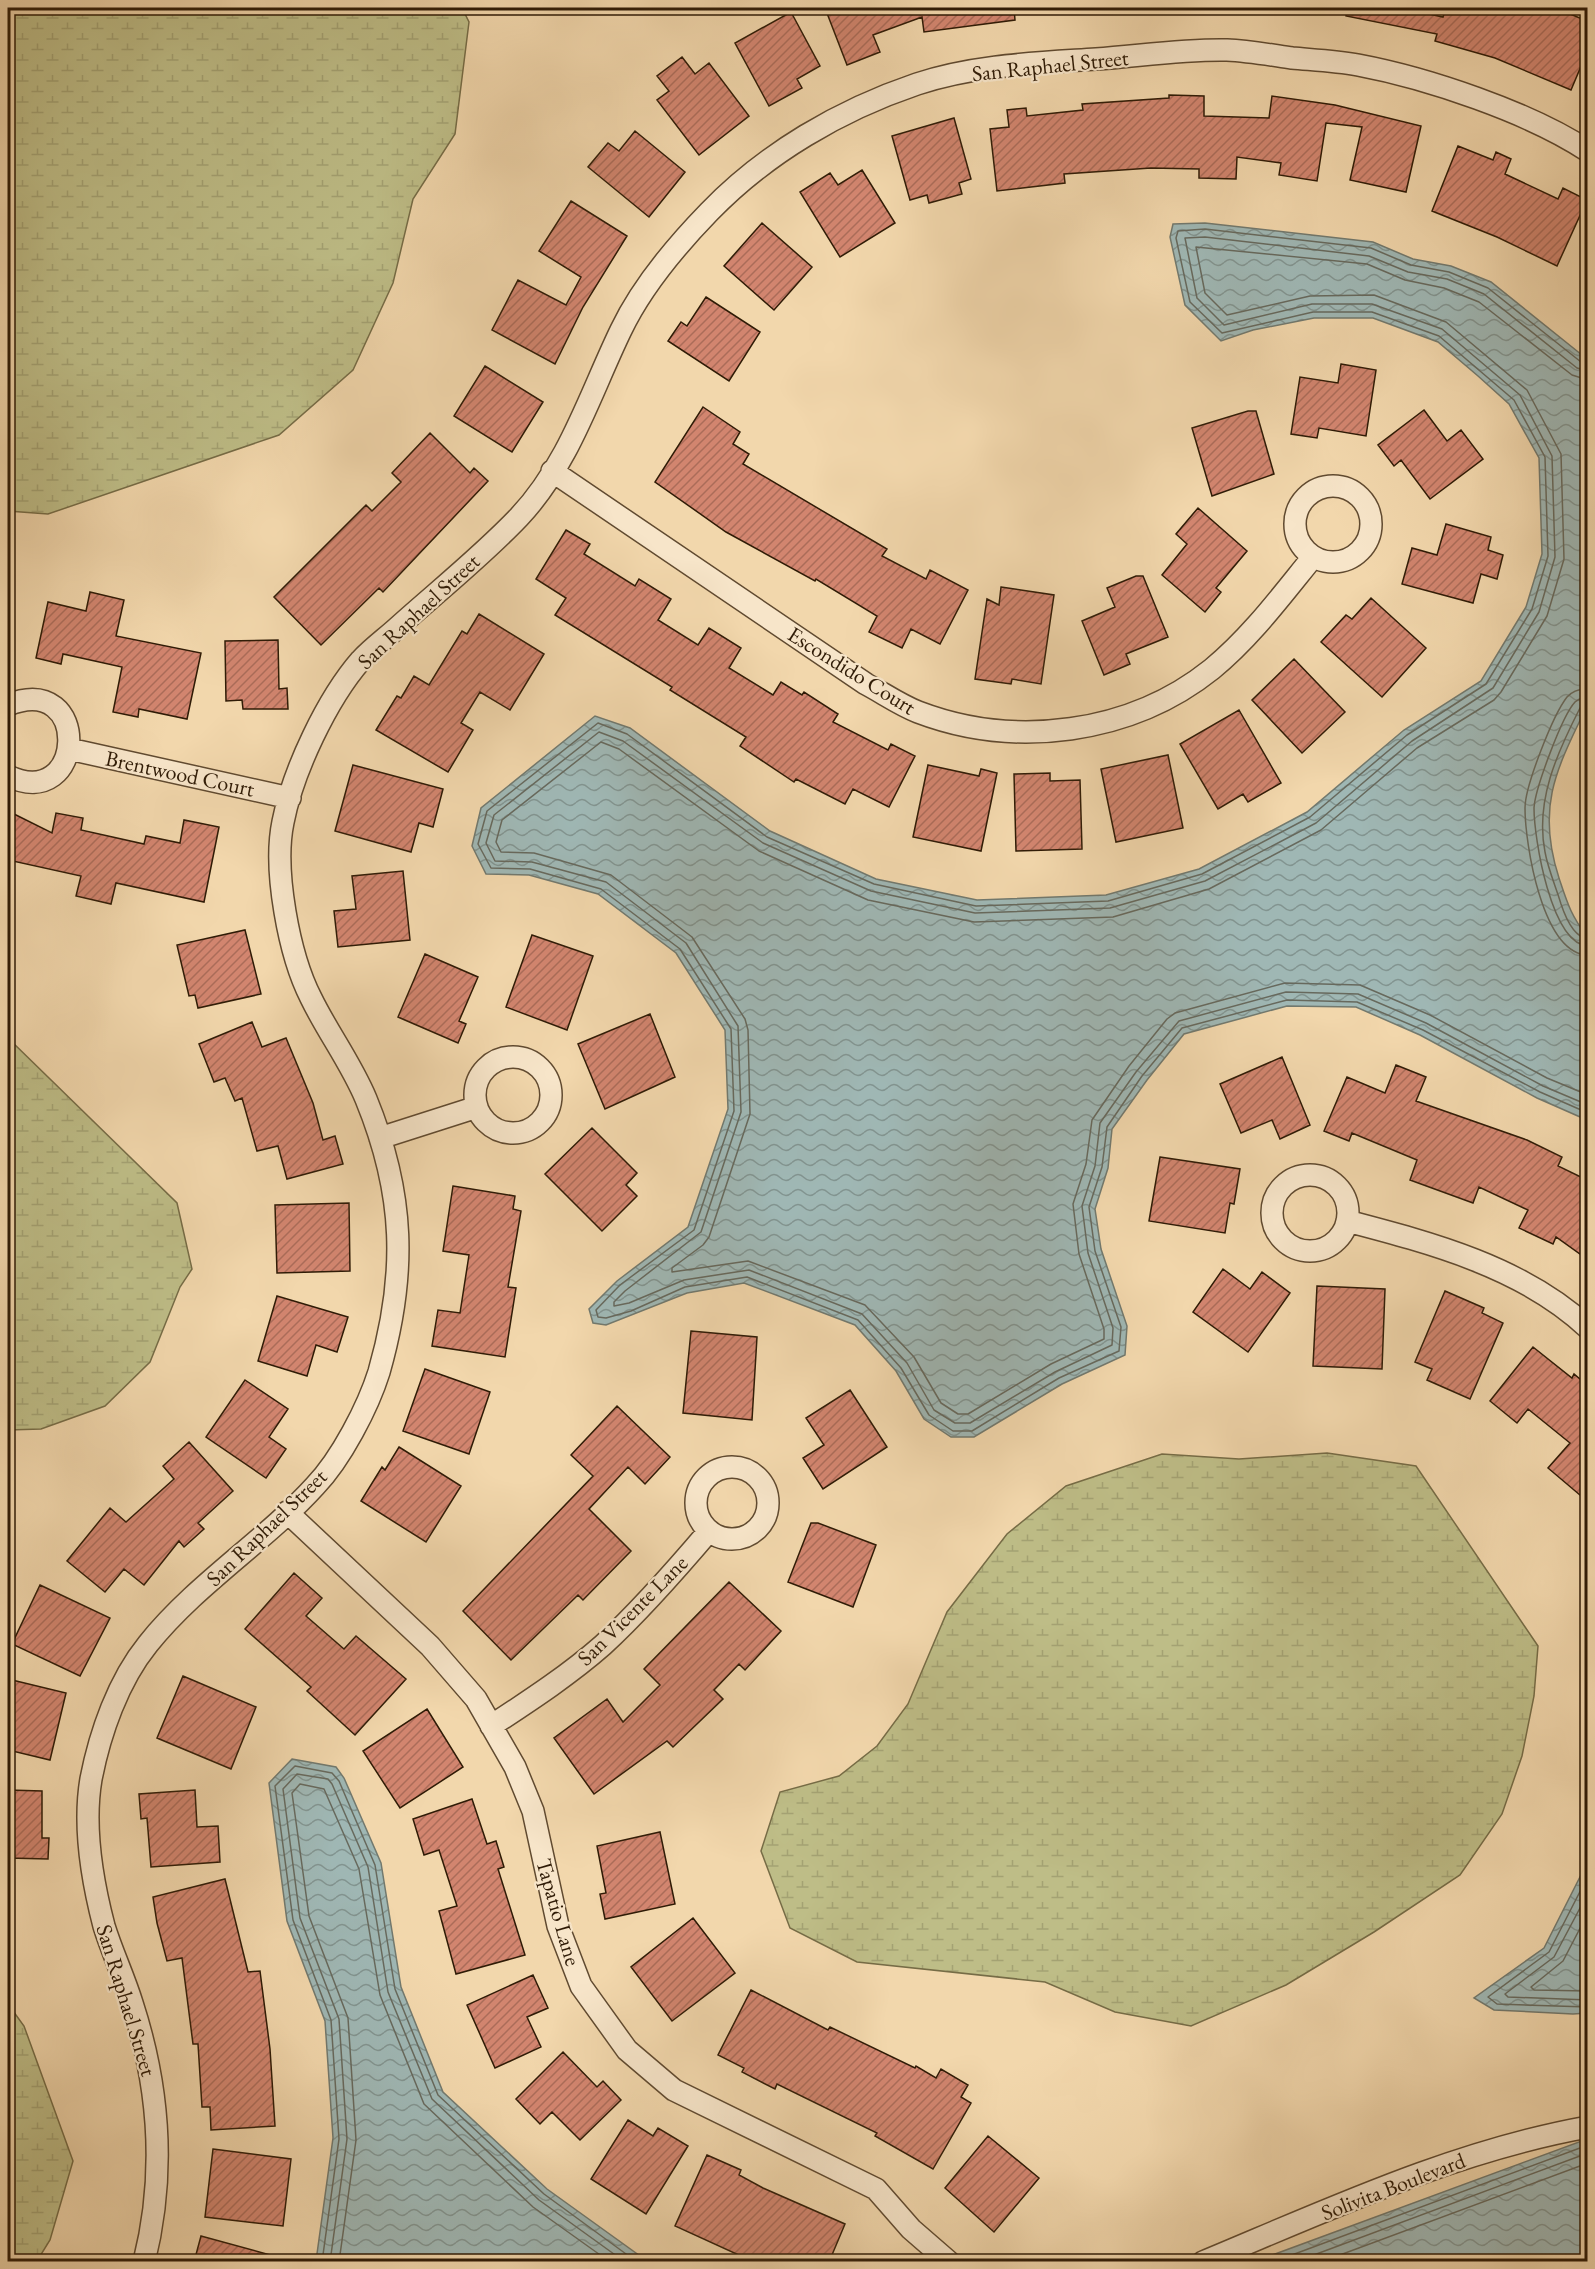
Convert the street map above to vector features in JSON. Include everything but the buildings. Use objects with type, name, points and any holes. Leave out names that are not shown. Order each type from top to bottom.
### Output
[{"type":"street","name":"San Raphael Street","points":[[144,2262],[154,2215],[160,2158],[157,2108],[134,2009],[104,1925],[88,1833],[90,1785],[116,1698],[146,1646],[210,1581],[319,1483],[348,1439],[377,1379],[394,1303],[400,1260],[396,1208],[389,1166],[380,1138],[348,1059],[311,1000],[294,957],[286,918],[280,851],[283,821],[302,764],[328,710],[360,662],[520,515],[576,434],[624,324],[647,285],[715,205],[769,158],[830,122],[877,100],[925,81],[1014,65],[1228,50],[1358,65],[1454,91],[1562,134],[1587,151]]},
{"type":"street","name":"Escondido Court","points":[[552,471],[866,684],[917,712],[969,727],[1041,732],[1084,728],[1134,713],[1180,691],[1213,668],[1254,627],[1313,556]]},
{"type":"street","points":[[8,705],[21,700],[35,699],[51,705],[62,715],[69,727],[69,749],[59,770],[47,778],[33,782],[19,781],[8,776]]},
{"type":"street","name":"Brentwood Court","points":[[69,749],[290,798]]},
{"type":"street","points":[[380,1138],[477,1107]]},
{"type":"street","points":[[1347,1221],[1434,1244],[1511,1276],[1571,1312],[1587,1328]]},
{"type":"street","name":"Tapatio Lane","points":[[287,1512],[430,1646],[476,1699],[515,1767],[533,1811],[558,1926],[581,1986],[627,2050],[674,2090],[876,2189],[911,2229]]},
{"type":"street","name":"San Vicente Lane","points":[[491,1726],[526,1703],[602,1646],[661,1587],[709,1531]]},
{"type":"street","name":"Solivita Boulevard","points":[[1203,2262],[1363,2195],[1473,2156],[1587,2127]]},
{"type":"street","points":[[911,2229],[924,2262]]},
{"type":"street","points":[[911,2229],[949,2262]]},
{"type":"green space","points":[[8,8],[462,8],[469,22],[455,134],[413,199],[393,283],[353,370],[279,435],[48,514],[8,511]]},
{"type":"green space","points":[[8,1038],[177,1203],[192,1269],[180,1287],[150,1362],[105,1406],[41,1429],[8,1430]]},
{"type":"green space","points":[[1327,1453],[1416,1466],[1538,1646],[1534,1696],[1522,1756],[1502,1814],[1460,1875],[1374,1932],[1286,1985],[1191,2026],[1115,2012],[1045,1982],[857,1962],[790,1928],[761,1851],[780,1792],[839,1776],[877,1746],[908,1704],[947,1612],[1007,1534],[1066,1486],[1162,1454],[1239,1459]]},
{"type":"green space","points":[[8,2004],[24,2026],[73,2161],[50,2240],[37,2261],[8,2261]]},
{"type":"water","points":[[1205,223],[1373,242],[1413,259],[1451,266],[1491,282],[1587,359],[1587,706],[1558,770],[1550,809],[1549,830],[1552,853],[1564,894],[1573,915],[1587,936],[1587,1120],[1537,1098],[1420,1035],[1356,1007],[1287,1006],[1184,1034],[1112,1129],[1108,1168],[1095,1209],[1101,1249],[1127,1326],[1125,1355],[1062,1384],[974,1437],[951,1437],[924,1419],[896,1371],[855,1325],[744,1283],[687,1293],[606,1325],[593,1323],[589,1309],[617,1281],[688,1227],[728,1109],[725,1030],[676,953],[598,894],[529,875],[486,874],[472,846],[481,808],[595,716],[630,728],[770,831],[876,879],[977,900],[1106,895],[1199,869],[1307,812],[1404,730],[1481,681],[1526,607],[1542,554],[1539,458],[1509,404],[1438,342],[1373,318],[1314,318],[1253,330],[1221,341],[1185,305],[1170,237],[1173,224]]},
{"type":"water","points":[[292,1759],[336,1767],[344,1778],[381,1863],[401,1987],[443,2092],[547,2189],[647,2261],[316,2261],[333,2138],[325,2021],[287,1921],[269,1783]]},
{"type":"water","points":[[1587,1863],[1587,2013],[1494,2010],[1474,1998],[1544,1948]]},
{"type":"water","points":[[1587,2139],[1587,2261],[1256,2261]]}]
